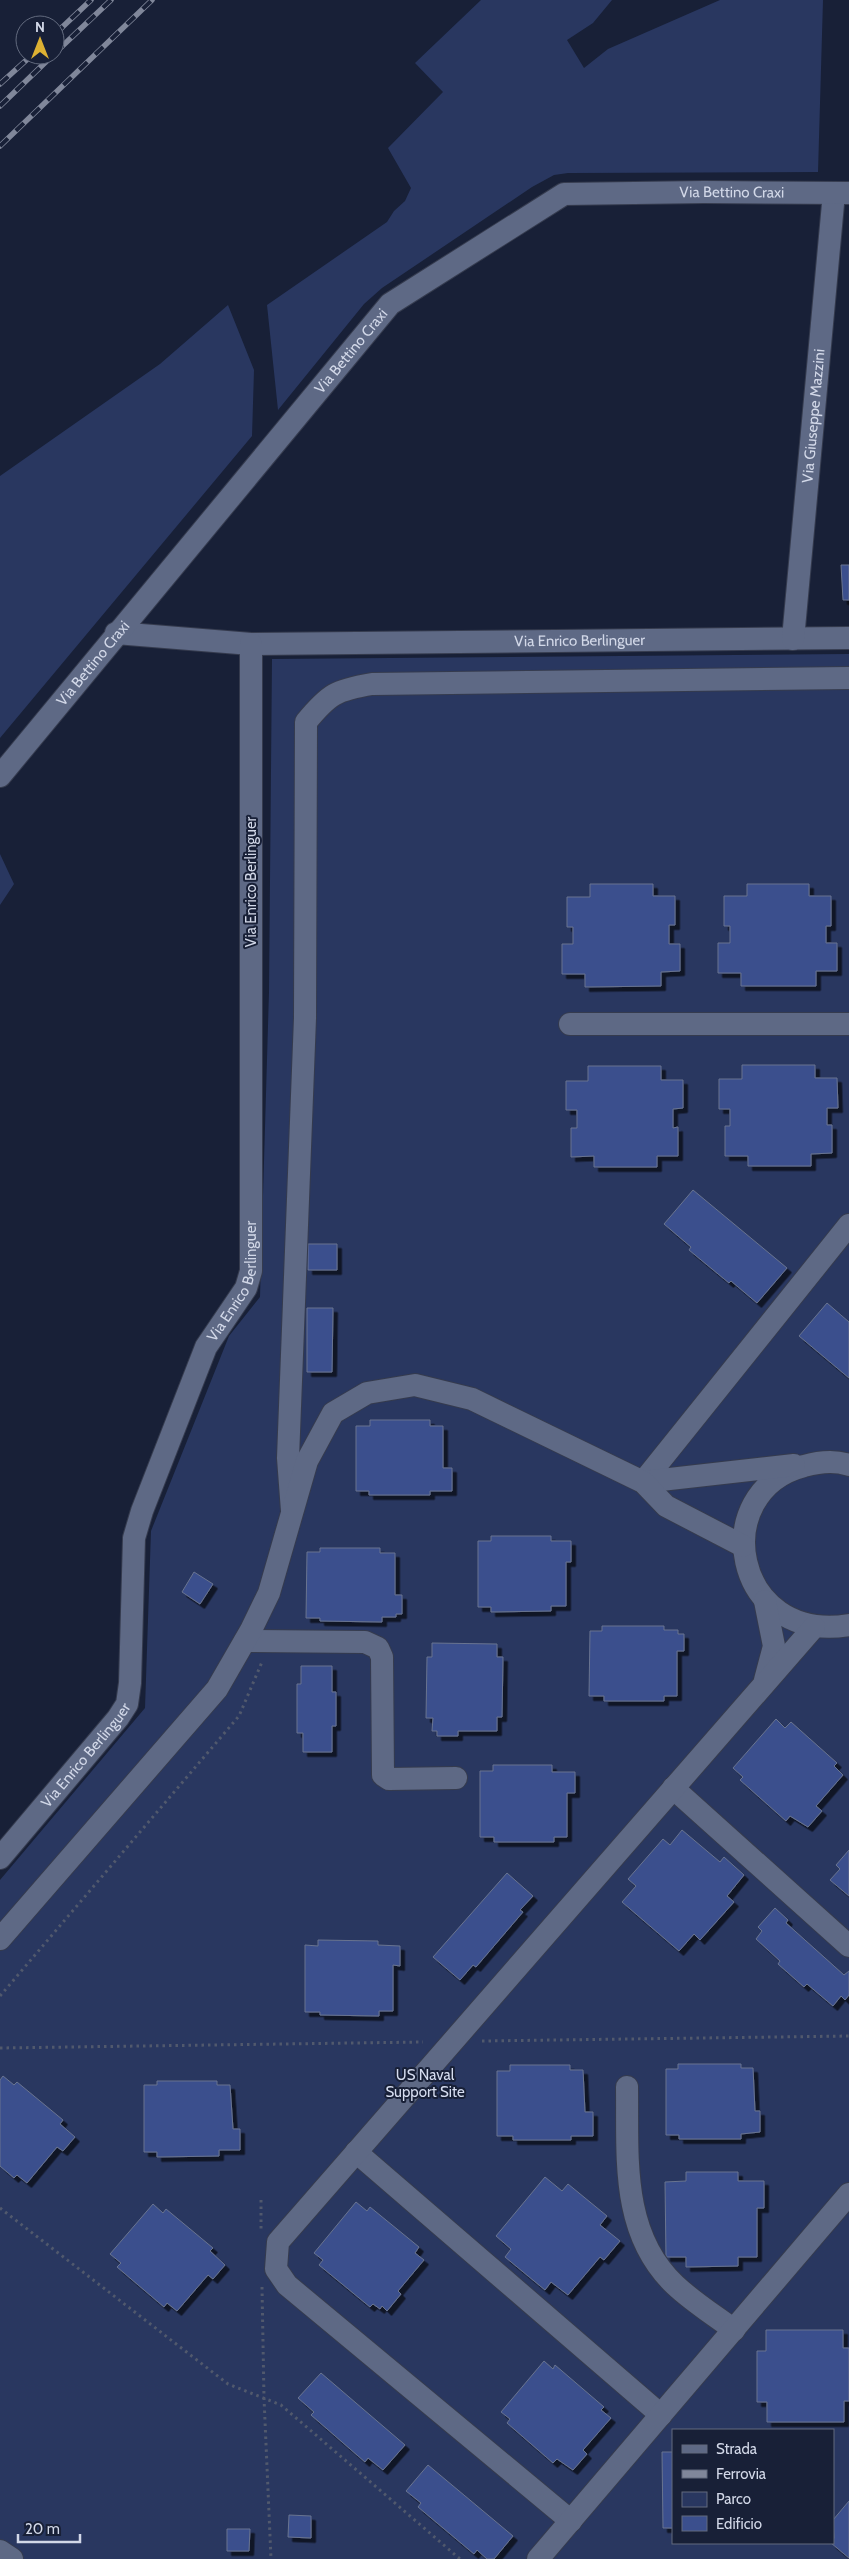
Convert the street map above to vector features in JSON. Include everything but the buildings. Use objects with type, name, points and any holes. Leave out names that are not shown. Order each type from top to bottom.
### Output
[{"type":"street","name":"Via Bettino Craxi","points":[[0,776],[116,633],[390,304],[564,194],[841,193]]},
{"type":"street","name":"Via Giuseppe Mazzini","points":[[793,639],[841,193]]},
{"type":"street","name":"Via Enrico Berlinguer","points":[[116,633],[250,644],[849,638]]},
{"type":"street","name":"Via Enrico Berlinguer","points":[[0,1858],[118,1718],[127,1704],[130,1683],[134,1538],[142,1511],[206,1347],[246,1288],[251,1271],[250,644]]},
{"type":"street","points":[[292,1511],[288,1458],[305,1018],[306,722],[323,702],[342,689],[372,684],[846,680]]},
{"type":"street","points":[[570,1024],[849,1024]]},
{"type":"street","points":[[643,1482],[849,1225]]},
{"type":"street","points":[[0,1939],[217,1689],[245,1641],[269,1593],[307,1461],[332,1413],[367,1393],[415,1385],[472,1399],[643,1482],[666,1506],[743,1546]]},
{"type":"street","points":[[643,1482],[817,1462],[849,1465]]},
{"type":"street","points":[[817,1462],[794,1468],[773,1481],[757,1500],[746,1522],[743,1546],[746,1566],[753,1585],[765,1601],[787,1618],[814,1627],[849,1625]]},
{"type":"street","points":[[765,1601],[774,1646],[765,1684]]},
{"type":"street","points":[[571,2521],[287,2285],[276,2269],[278,2242],[814,1627]]},
{"type":"street","points":[[245,1641],[365,1642],[378,1648],[382,1658],[383,1776],[388,1779],[456,1778]]},
{"type":"street","points":[[673,1788],[849,1946]]},
{"type":"street","points":[[627,2087],[628,2175],[632,2205],[641,2237],[657,2265],[676,2286],[734,2330]]},
{"type":"street","points":[[356,2152],[661,2415]]},
{"type":"street","points":[[538,2559],[849,2194]]},
{"type":"street","points":[[0,2551],[12,2559]]},
{"type":"path","points":[[0,1996],[239,1716],[263,1661]]},
{"type":"path","points":[[261,2200],[261,2230]]},
{"type":"path","points":[[0,2208],[228,2384],[281,2405],[460,2559]]},
{"type":"path","points":[[262,2279],[264,2398],[272,2559]]},
{"type":"green space","points":[[481,0],[612,0],[593,23],[567,40],[584,68],[608,49],[720,0],[823,0],[818,172],[568,173],[554,175],[532,187],[382,288],[364,304],[278,410],[267,305],[387,222],[394,211],[405,201],[411,188],[388,148],[443,92],[415,63]]},
{"type":"green space","points":[[228,305],[254,370],[252,436],[0,738],[0,476],[160,364]]},
{"type":"green space","name":"US Naval Support Site","points":[[849,654],[849,2559],[0,2559],[0,1880],[145,1708],[151,1531],[229,1336],[260,1297],[269,992],[272,659]]},
{"type":"green space","points":[[0,854],[14,884],[0,905]]},
{"type":"railway","points":[[65,25],[91,0]]},
{"type":"railway","points":[[65,44],[111,0]]},
{"type":"railway","points":[[0,146],[152,0]]},
{"type":"railway","points":[[0,84],[21,65]]},
{"type":"railway","points":[[0,106],[43,65]]}]
